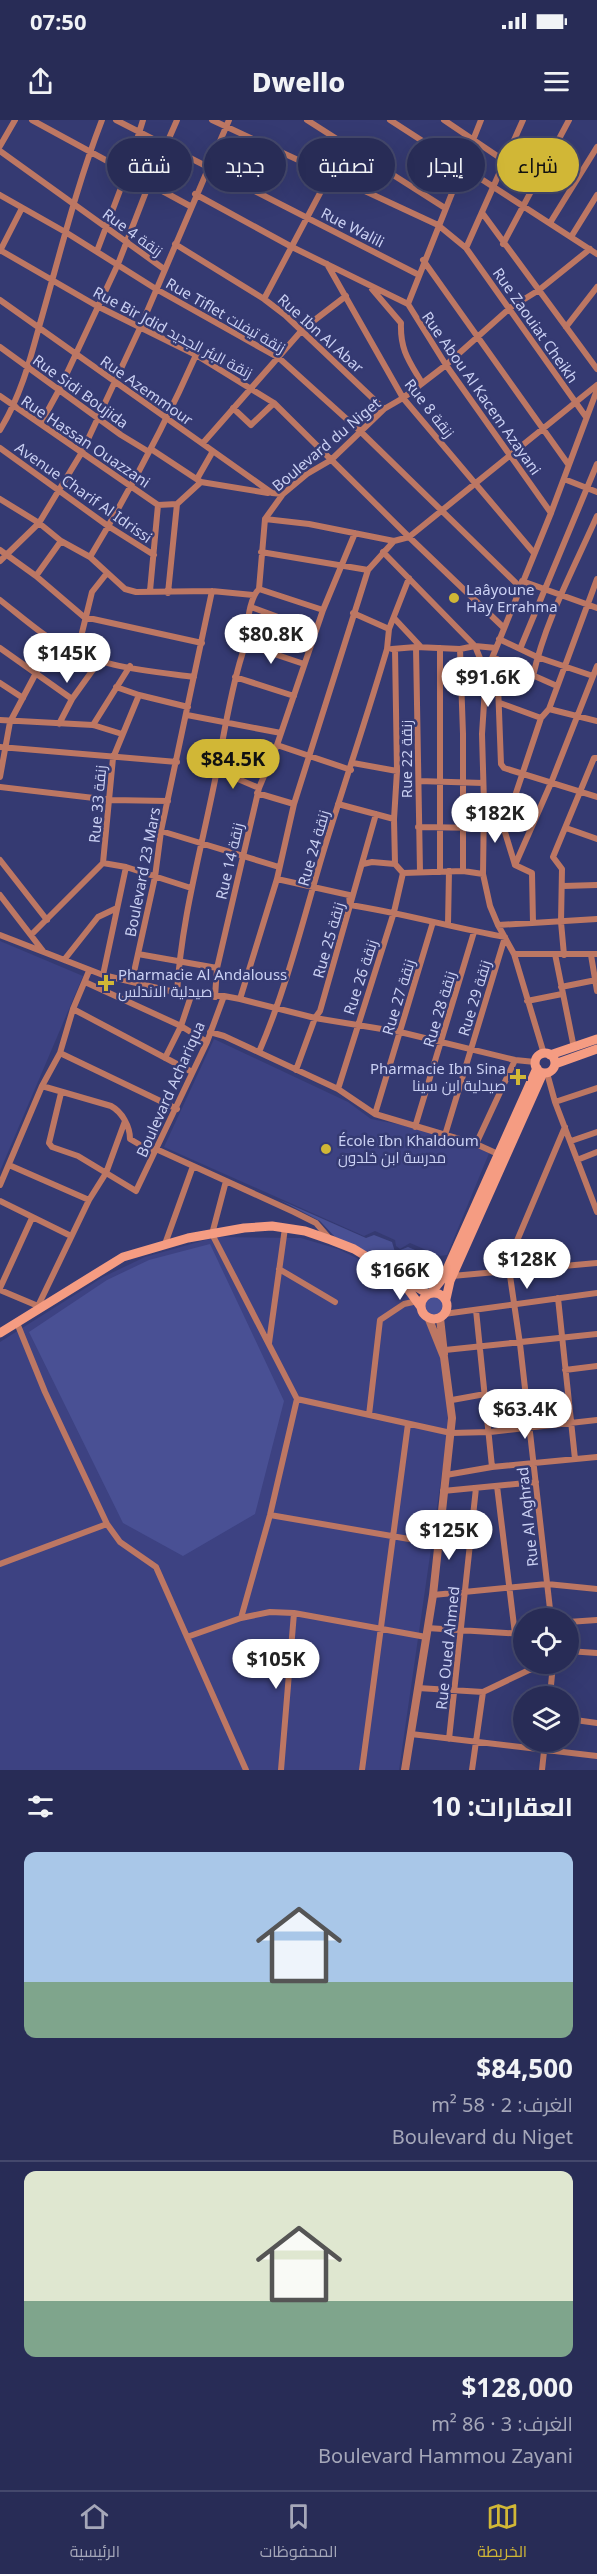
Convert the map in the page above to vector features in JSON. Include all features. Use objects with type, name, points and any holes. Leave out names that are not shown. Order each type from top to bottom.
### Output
[{"type":"main road","points":[[445,1310],[452,1276],[541,1069],[538,1057],[597,1039]]},
{"type":"main road","points":[[541,1069],[553,1069],[555,1064],[597,1050]]},
{"type":"main road","points":[[547,1054],[555,1064]]},
{"type":"main road","points":[[424,1299],[443,1278],[498,1154],[541,1069]]},
{"type":"main road","points":[[0,1333],[39,1306],[123,1257],[165,1244],[212,1234],[272,1226],[305,1231],[354,1249],[424,1299],[428,1317],[445,1310]]},
{"type":"main road","points":[[424,1299],[440,1293],[445,1310]]},
{"type":"street","points":[[0,146],[15,120]]},
{"type":"street","points":[[32,120],[107,161]]},
{"type":"street","points":[[0,430],[14,406],[29,368],[74,204],[102,120]]},
{"type":"street","name":"Rue Walili","points":[[116,120],[151,138]]},
{"type":"street","points":[[138,138],[143,120]]},
{"type":"street","points":[[169,138],[177,120]]},
{"type":"street","points":[[212,120],[227,123],[298,158]]},
{"type":"street","points":[[306,120],[336,138]]},
{"type":"street","points":[[390,120],[418,138]]},
{"type":"street","points":[[444,120],[472,138],[481,120]]},
{"type":"street","points":[[515,138],[523,120]]},
{"type":"street","points":[[560,138],[569,120]]},
{"type":"street","points":[[220,138],[227,123]]},
{"type":"street","points":[[550,223],[597,147]]},
{"type":"street","name":"Rue 4 زنقة","points":[[0,151],[164,269]]},
{"type":"street","points":[[0,561],[3,552],[39,523],[82,452],[140,328],[204,173]]},
{"type":"street","points":[[395,176],[445,208]]},
{"type":"street","points":[[466,248],[497,178]]},
{"type":"street","points":[[485,181],[595,252]]},
{"type":"street","points":[[96,251],[119,192]]},
{"type":"street","points":[[41,423],[59,390],[118,264],[146,192]]},
{"type":"street","points":[[164,192],[190,206]]},
{"type":"street","name":"Rue Walili","points":[[258,192],[419,275]]},
{"type":"street","points":[[264,299],[319,192]]},
{"type":"street","points":[[367,192],[438,225]]},
{"type":"street","points":[[393,314],[399,306],[408,304],[423,260],[452,192]]},
{"type":"street","points":[[503,244],[532,192]]},
{"type":"street","name":"Rue Abou Al Kacem Azayani","points":[[195,194],[369,287],[408,304],[446,366],[551,513]]},
{"type":"street","name":"Rue Tiflet زنقة تيفلت","points":[[0,195],[67,233],[156,289],[279,358],[361,432],[521,584]]},
{"type":"street","points":[[571,237],[597,195]]},
{"type":"street","points":[[0,250],[22,208]]},
{"type":"street","points":[[483,214],[597,369]]},
{"type":"street","name":"Rue Zaouiat Cheikh","points":[[438,225],[466,248],[586,417]]},
{"type":"street","name":"Rue Ibn Al Abar","points":[[175,244],[264,299],[303,329],[384,408]]},
{"type":"street","name":"Rue Bir Jdid زنقة البئر الجديد","points":[[0,250],[97,306],[196,355],[274,403],[503,627]]},
{"type":"street","name":"Boulevard du Niget","points":[[259,590],[265,519],[283,494],[307,474],[331,460],[384,408],[403,398],[446,366],[510,308],[595,252]]},
{"type":"street","points":[[423,260],[568,464]]},
{"type":"street","name":"Rue 8 زنقة","points":[[327,264],[403,398],[534,552]]},
{"type":"street","points":[[369,287],[402,324],[403,347],[422,383]]},
{"type":"street","points":[[566,327],[597,287]]},
{"type":"street","points":[[203,443],[303,329],[346,296]]},
{"type":"street","name":"Rue Azemmour","points":[[0,300],[272,494]]},
{"type":"street","points":[[402,324],[413,314]]},
{"type":"street","name":"Rue Sidi Boujida","points":[[0,347],[98,419],[199,481],[272,494]]},
{"type":"street","points":[[90,557],[168,419],[196,355]]},
{"type":"street","points":[[265,519],[309,524],[394,541],[409,537],[597,387]]},
{"type":"street","points":[[597,387],[551,513],[503,627],[495,658],[500,703],[501,764],[504,768],[522,775],[597,797]]},
{"type":"street","name":"Rue Hassan Ouazzani","points":[[0,396],[158,505]]},
{"type":"street","points":[[233,408],[251,425],[274,403]]},
{"type":"street","name":"Avenue Charif Al Idrissi","points":[[0,448],[108,526],[153,555]]},
{"type":"street","points":[[168,593],[177,504],[199,481],[213,451]]},
{"type":"street","points":[[520,649],[543,589],[597,464]]},
{"type":"street","points":[[564,478],[597,492]]},
{"type":"street","points":[[272,494],[283,494]]},
{"type":"street","points":[[0,499],[39,523],[61,541],[90,557],[125,589],[168,593],[212,591],[253,595]]},
{"type":"street","points":[[150,591],[158,505],[177,504]]},
{"type":"street","points":[[533,676],[537,657],[597,516]]},
{"type":"street","name":"Rue 14 زنقة","points":[[215,997],[217,968],[258,791],[277,745],[323,610],[355,533]]},
{"type":"street","points":[[36,576],[61,541]]},
{"type":"street","points":[[240,999],[277,879],[294,804],[353,613],[368,570],[394,541]]},
{"type":"street","points":[[3,552],[36,576],[84,618],[202,643]]},
{"type":"street","points":[[261,552],[368,570]]},
{"type":"street","points":[[383,552],[475,646],[486,673],[482,734],[483,874],[490,906],[514,954],[527,1001],[547,1054]]},
{"type":"street","points":[[77,653],[92,592],[107,573]]},
{"type":"street","points":[[395,864],[394,819],[397,771],[389,629],[409,578]]},
{"type":"street","points":[[521,584],[543,589],[597,608]]},
{"type":"street","points":[[533,923],[532,873],[515,865],[504,829],[541,718],[549,709],[596,586]]},
{"type":"street","points":[[177,993],[179,960],[191,888],[228,722],[235,677],[245,644],[253,595],[259,590],[323,610]]},
{"type":"street","name":"Boulevard 23 Mars","points":[[132,981],[212,591]]},
{"type":"street","points":[[0,600],[56,642],[77,653],[100,660],[195,677]]},
{"type":"street","points":[[251,607],[316,631]]},
{"type":"street","points":[[353,613],[389,629]]},
{"type":"street","points":[[394,618],[419,647]]},
{"type":"street","points":[[499,639],[537,657],[593,676]]},
{"type":"street","points":[[0,777],[2,747],[10,722],[36,673],[56,642]]},
{"type":"street","points":[[245,644],[304,664]]},
{"type":"street","points":[[391,649],[475,646],[496,648]]},
{"type":"street","name":"Rue 22 زنقة","points":[[419,647],[418,828],[420,871]]},
{"type":"street","points":[[0,648],[72,699]]},
{"type":"street","points":[[440,648],[440,872]]},
{"type":"street","points":[[460,648],[463,871]]},
{"type":"street","name":"Rue 24 زنقة","points":[[259,1052],[278,1009],[338,804],[391,649]]},
{"type":"street","points":[[486,673],[495,658]]},
{"type":"street","points":[[495,658],[557,686]]},
{"type":"street","points":[[59,724],[72,699],[100,660]]},
{"type":"street","points":[[93,725],[130,666]]},
{"type":"street","points":[[515,865],[551,783],[597,666]]},
{"type":"street","points":[[235,677],[294,696]]},
{"type":"street","points":[[0,682],[23,698]]},
{"type":"street","points":[[116,687],[188,711],[281,733]]},
{"type":"street","name":"Rue 33 زنقة","points":[[103,863],[111,800],[113,758],[139,695]]},
{"type":"street","points":[[500,703],[541,718]]},
{"type":"street","points":[[549,709],[597,720]]},
{"type":"street","points":[[0,716],[10,722]]},
{"type":"street","points":[[0,720],[93,725],[122,734]]},
{"type":"street","points":[[277,745],[352,767],[397,771]]},
{"type":"street","points":[[2,747],[177,762]]},
{"type":"street","points":[[564,955],[561,922],[562,869],[553,857],[594,758],[597,758]]},
{"type":"street","points":[[217,770],[258,791],[294,804]]},
{"type":"street","points":[[419,781],[483,783]]},
{"type":"street","points":[[0,787],[111,800],[168,801]]},
{"type":"street","points":[[484,803],[511,804]]},
{"type":"street","points":[[338,804],[394,819]]},
{"type":"street","name":"Rue 25 زنقة","points":[[296,1070],[315,1018],[320,1011],[376,814]]},
{"type":"street","points":[[418,828],[484,828]]},
{"type":"street","points":[[566,828],[597,838]]},
{"type":"street","points":[[161,831],[279,867]]},
{"type":"street","points":[[0,860],[47,920]]},
{"type":"street","points":[[363,864],[372,862],[395,864],[404,873],[463,871],[483,874]]},
{"type":"street","points":[[31,935],[103,863],[126,867],[191,888]]},
{"type":"street","points":[[103,975],[126,867]]},
{"type":"street","points":[[448,924],[449,871]]},
{"type":"street","name":"Rue 26 زنقة","points":[[338,1089],[394,912],[404,873]]},
{"type":"street","points":[[277,879],[349,895],[350,905],[394,912],[474,932],[505,937]]},
{"type":"street","points":[[563,886],[597,885]]},
{"type":"street","points":[[0,895],[43,952]]},
{"type":"street","points":[[64,960],[98,917],[117,908]]},
{"type":"street","points":[[498,925],[597,919]]},
{"type":"street","name":"Rue 27 زنقة","points":[[375,1114],[433,922]]},
{"type":"street","name":"Rue 28 زنقة","points":[[416,1127],[474,932]]},
{"type":"street","points":[[0,935],[103,975],[191,996],[224,996],[315,1018],[400,1032],[515,1060],[541,1069],[577,1160],[593,1191],[597,1212]]},
{"type":"street","name":"Rue 29 زنقة","points":[[445,1135],[505,937]]},
{"type":"street","points":[[138,954],[217,968]]},
{"type":"street","points":[[514,954],[594,955],[597,991]]},
{"type":"street","points":[[555,954],[574,1047]]},
{"type":"street","points":[[0,1185],[42,1086],[60,1053],[73,1009],[89,970]]},
{"type":"street","points":[[527,1001],[596,980]]},
{"type":"street","points":[[85,982],[181,1026],[207,1042]]},
{"type":"street","points":[[165,1058],[181,1026],[191,996]]},
{"type":"street","name":"Boulevard Achariqua","points":[[106,1173],[136,1191],[207,1042],[224,996]]},
{"type":"street","points":[[73,1009],[192,1072]]},
{"type":"street","points":[[210,1032],[224,1036],[338,1089],[375,1114],[476,1144],[498,1154]]},
{"type":"street","points":[[60,1053],[177,1108]]},
{"type":"street","points":[[476,1144],[515,1060]]},
{"type":"street","points":[[42,1086],[111,1106],[120,1111],[129,1128],[130,1139],[147,1149],[156,1149],[316,1223],[331,1240]]},
{"type":"street","points":[[555,1102],[597,1088]]},
{"type":"street","points":[[61,1093],[49,1143],[52,1147],[78,1156],[106,1173]]},
{"type":"street","points":[[32,1218],[0,1289],[39,1306],[89,1200],[106,1173],[125,1121]]},
{"type":"street","points":[[508,1271],[509,1254],[565,1127]]},
{"type":"street","points":[[571,1141],[597,1132]]},
{"type":"street","points":[[577,1160],[597,1152]]},
{"type":"street","points":[[9,1165],[89,1200]]},
{"type":"street","points":[[165,1244],[193,1167]]},
{"type":"street","points":[[226,1181],[212,1234],[297,1399],[270,1515],[241,1618]]},
{"type":"street","points":[[0,1201],[71,1236]]},
{"type":"street","points":[[269,1344],[285,1228]]},
{"type":"street","points":[[452,1276],[597,1263]]},
{"type":"street","points":[[279,1269],[335,1302]]},
{"type":"street","name":"Rue Al Aghrad","points":[[508,1271],[520,1344],[550,1608]]},
{"type":"street","points":[[443,1352],[445,1310],[476,1310],[597,1293]]},
{"type":"street","points":[[558,1298],[575,1459]]},
{"type":"street","points":[[369,1415],[380,1320],[404,1304],[424,1299]]},
{"type":"street","points":[[476,1310],[492,1467]]},
{"type":"street","points":[[406,1768],[433,1595],[451,1433],[452,1400],[443,1352],[428,1317]]},
{"type":"street","points":[[17,1323],[45,1392],[107,1524],[120,1542],[156,1567],[246,1770]]},
{"type":"street","points":[[443,1352],[597,1334]]},
{"type":"street","points":[[566,1370],[597,1366]]},
{"type":"street","points":[[452,1400],[485,1394]]},
{"type":"street","points":[[297,1399],[451,1433],[490,1432],[597,1420]]},
{"type":"street","points":[[362,1770],[408,1424]]},
{"type":"street","points":[[446,1475],[533,1462],[597,1457]]},
{"type":"street","points":[[443,1491],[536,1482]]},
{"type":"street","points":[[497,1486],[513,1621]]},
{"type":"street","name":"Rue Oued Ahmed","points":[[449,1739],[476,1488]]},
{"type":"street","points":[[270,1515],[438,1544]]},
{"type":"street","points":[[0,1564],[107,1524]]},
{"type":"street","points":[[433,1595],[547,1584],[597,1588]]},
{"type":"street","points":[[187,1638],[241,1618],[270,1612],[294,1613],[380,1628],[427,1632],[462,1630],[513,1634]]},
{"type":"street","points":[[281,1770],[294,1613]]},
{"type":"street","points":[[579,1621],[597,1620]]},
{"type":"street","points":[[579,1652],[597,1653]]},
{"type":"street","points":[[418,1688],[483,1692],[521,1674]]},
{"type":"street","points":[[472,1770],[483,1692]]},
{"type":"street","points":[[579,1721],[597,1723]]},
{"type":"street","points":[[411,1734],[513,1746]]},
{"type":"street","points":[[542,1770],[544,1752]]},
{"type":"street","points":[[562,1752],[597,1756]]},
{"type":"shaded area","points":[[0,941],[83,976],[0,1171]]},
{"type":"shaded area","name":"École Ibn Khaldoum مدرسة ابن خلدون","points":[[214,1039],[348,1102],[371,1119],[428,1130],[490,1151],[447,1255],[440,1256],[410,1243],[400,1249],[396,1246],[395,1240],[375,1231],[364,1236],[164,1147]]},
{"type":"shaded area","points":[[280,1200],[366,1238],[374,1235],[392,1242],[395,1252],[408,1247],[434,1258],[434,1270],[440,1274],[432,1284],[418,1286],[387,1261],[335,1237],[320,1221]]},
{"type":"shaded area","points":[[216,1237],[301,1238],[338,1249],[377,1268],[409,1295],[430,1328],[441,1359],[447,1396],[448,1431],[399,1770],[0,1770],[0,1342],[103,1277],[145,1257]]},
{"type":"shaded area","points":[[210,1244],[284,1401],[255,1514],[183,1556],[123,1523],[29,1332],[107,1280],[149,1260]]},
{"type":"shaded area","points":[[430,1297],[438,1297],[443,1302],[441,1313],[430,1315],[425,1310],[425,1302]]},
{"type":"place","name":"Laâyoune Hay Errahma","points":[[454,598]]},
{"type":"place","name":"Pharmacie Al Andalouss صيدلية الاندلس","points":[[106,983]]},
{"type":"place","name":"Pharmacie Ibn Sina صيدلية ابن سينا","points":[[518,1077]]},
{"type":"place","name":"École Ibn Khaldoum مدرسة ابن خلدون","points":[[326,1149]]}]
